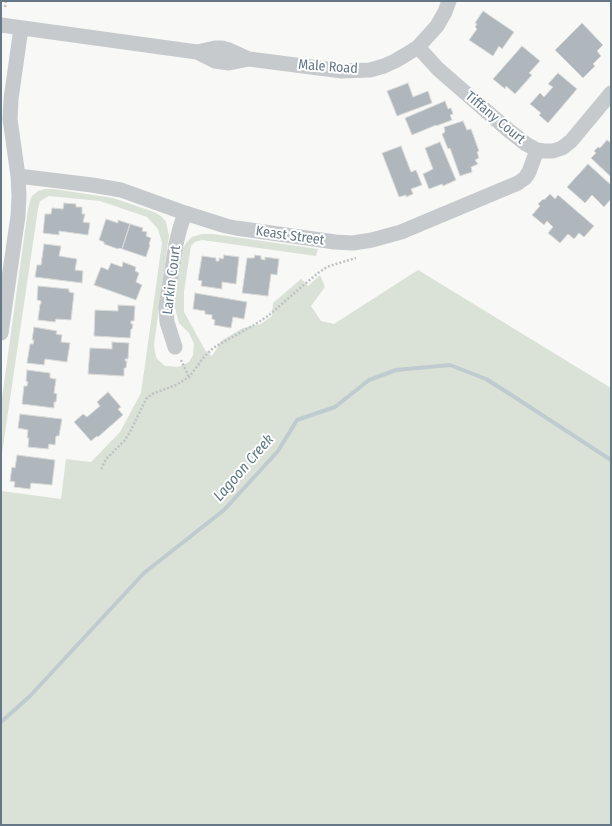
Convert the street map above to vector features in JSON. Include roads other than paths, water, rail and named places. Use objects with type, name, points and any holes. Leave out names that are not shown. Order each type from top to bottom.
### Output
[{"type":"street","name":"Male Road","points":[[1,25],[197,52],[215,61],[229,63],[249,59],[342,71],[358,71],[370,70],[384,66],[418,47],[437,26],[449,1]]},
{"type":"street","points":[[1,328],[18,216],[18,176],[10,119],[11,99],[21,28]]},
{"type":"street","name":"Tiffany Court","points":[[418,47],[438,69],[507,129],[526,144],[537,150],[553,151],[562,148],[571,141],[611,93]]},
{"type":"street","name":"Keast Street","points":[[18,176],[121,190],[226,226],[335,242],[353,243],[372,240],[401,232],[518,183],[525,178],[529,172],[537,150]]},
{"type":"street","name":"Larkin Court","points":[[175,347],[167,322],[166,307],[176,244],[185,213]]},
{"type":"waterway","name":"Lagoon Creek","points":[[1,722],[30,696],[144,573],[224,510],[278,451],[297,420],[335,407],[369,380],[396,370],[450,365],[486,379],[611,460]]}]
